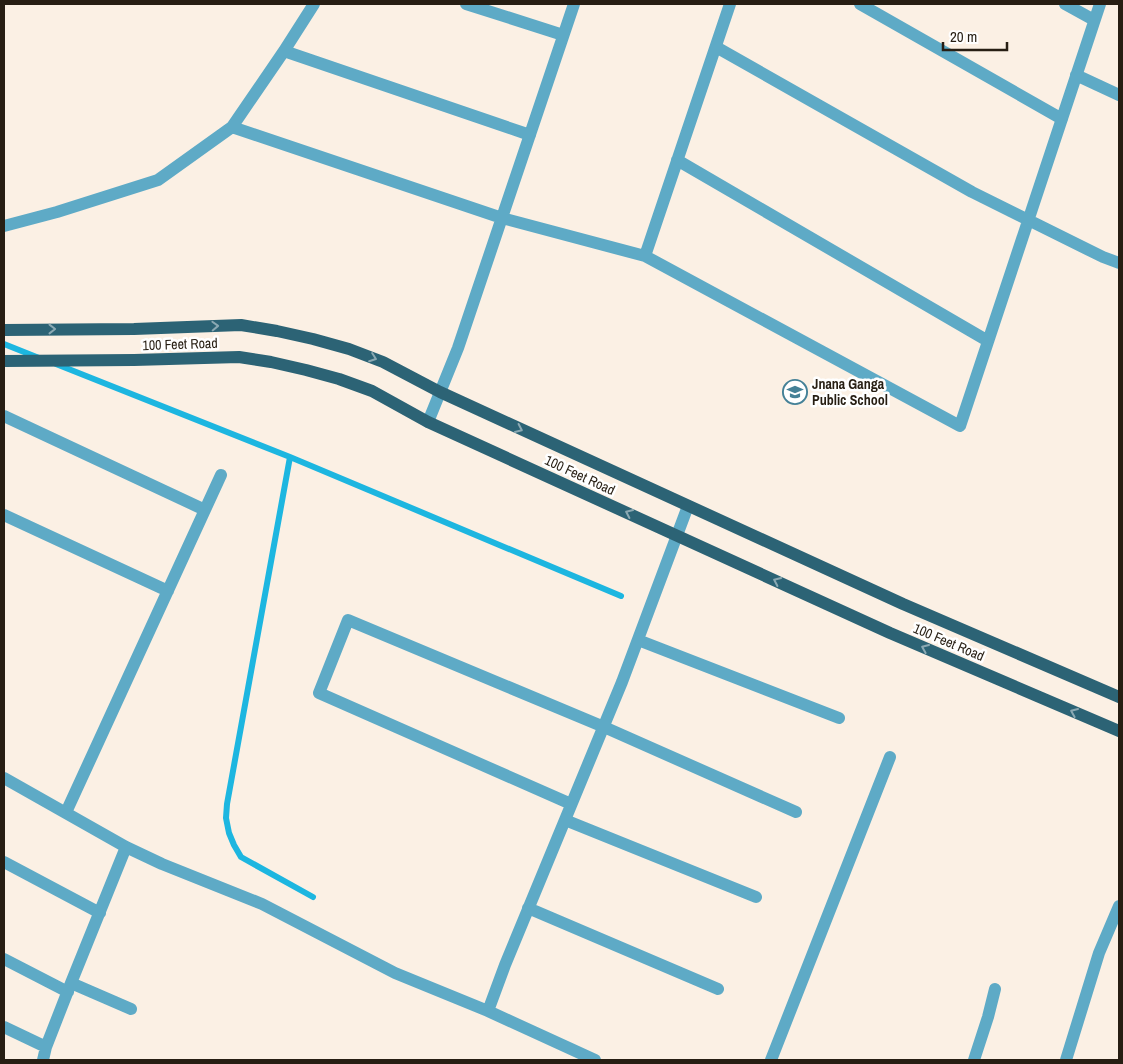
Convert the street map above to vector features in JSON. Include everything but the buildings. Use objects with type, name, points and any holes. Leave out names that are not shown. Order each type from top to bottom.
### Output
[{"type":"main road","name":"100 Feet Road","points":[[4,330],[134,329],[241,325],[313,339],[349,349],[383,362],[440,392],[903,604],[1119,697]]},
{"type":"main road","name":"100 Feet Road","points":[[4,361],[239,357],[280,364],[339,379],[372,391],[428,422],[890,632],[1119,731]]},
{"type":"street","points":[[4,226],[57,212],[158,180],[232,127],[314,4]]},
{"type":"street","points":[[466,4],[563,35]]},
{"type":"street","points":[[428,422],[458,348],[574,4]]},
{"type":"street","points":[[645,256],[730,4]]},
{"type":"street","points":[[860,4],[1062,119]]},
{"type":"street","points":[[1065,4],[1094,20]]},
{"type":"street","points":[[232,127],[502,218],[645,256],[960,426],[1100,4]]},
{"type":"street","points":[[716,46],[964,187],[1102,257],[1119,263]]},
{"type":"street","points":[[284,51],[530,135]]},
{"type":"street","points":[[1076,75],[1119,95]]},
{"type":"street","points":[[677,160],[988,341]]},
{"type":"street","points":[[4,416],[205,510]]},
{"type":"street","points":[[68,808],[221,475]]},
{"type":"street","points":[[488,1010],[504,965],[604,727],[688,506]]},
{"type":"street","points":[[4,515],[168,591]]},
{"type":"street","points":[[571,804],[319,693],[348,620],[604,727],[796,812]]},
{"type":"street","points":[[638,640],[839,718]]},
{"type":"street","points":[[770,1060],[890,757]]},
{"type":"street","points":[[4,778],[126,847],[162,864],[262,904],[395,972],[488,1010],[595,1060]]},
{"type":"street","points":[[565,820],[756,897]]},
{"type":"street","points":[[43,1060],[46,1047],[69,987],[126,847]]},
{"type":"street","points":[[4,862],[100,913]]},
{"type":"street","points":[[1066,1060],[1099,952],[1119,906]]},
{"type":"street","points":[[528,908],[718,989]]},
{"type":"street","points":[[4,959],[69,987],[131,1009]]},
{"type":"street","points":[[974,1060],[988,1018],[995,989]]},
{"type":"street","points":[[4,1027],[46,1047]]},
{"type":"waterway","points":[[4,344],[39,358]]},
{"type":"waterway","points":[[56,364],[290,457],[621,596]]},
{"type":"waterway","points":[[290,457],[226,818],[229,833],[241,857],[313,897]]},
{"type":"place","name":"Jnana Ganga Public School","points":[[795,392]]}]
